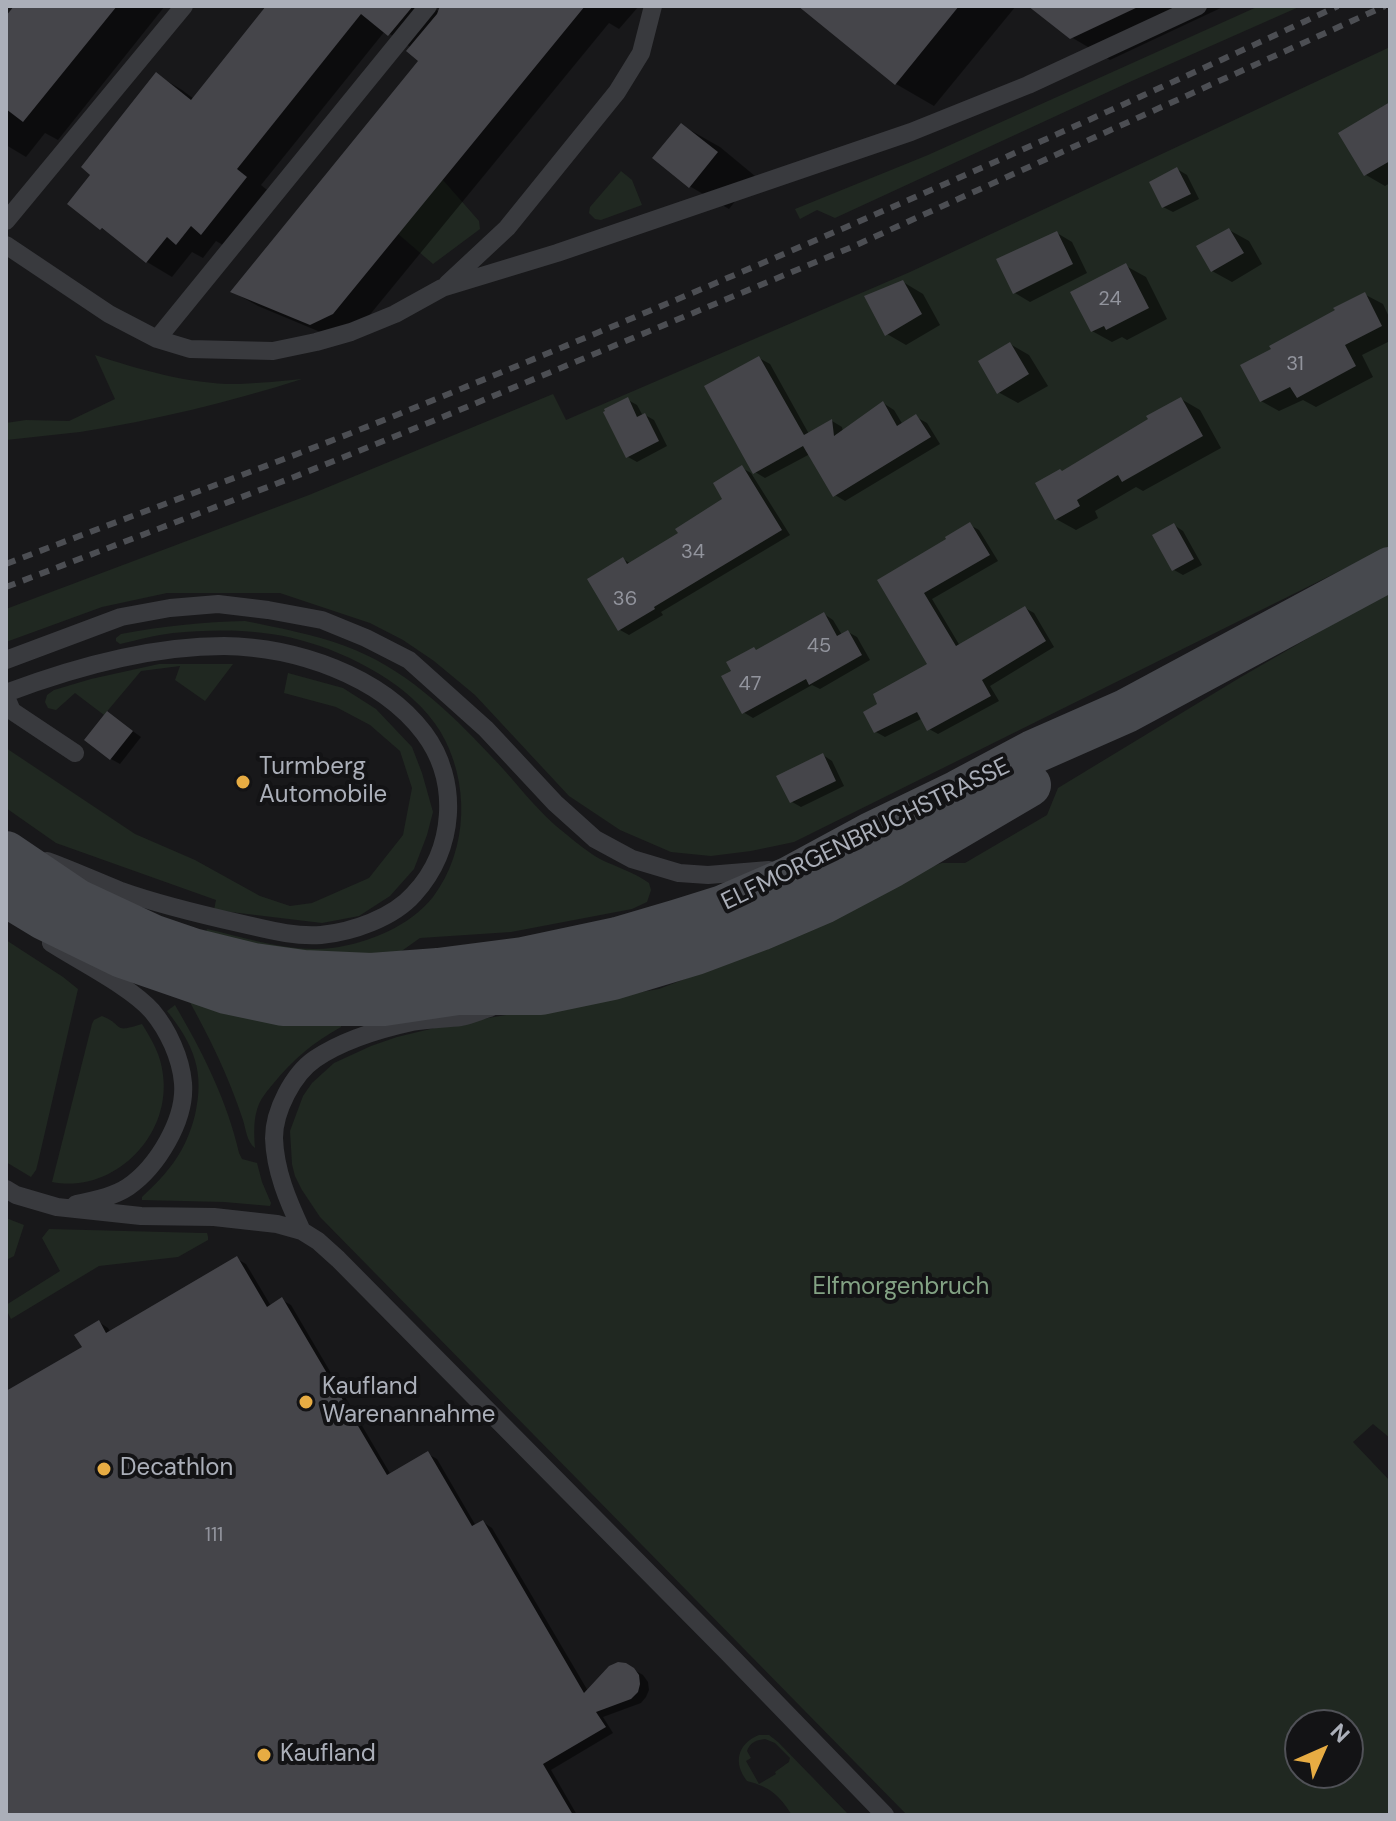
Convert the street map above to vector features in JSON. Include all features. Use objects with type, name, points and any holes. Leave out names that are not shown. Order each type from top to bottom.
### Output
[{"type":"main road","name":"ELFMORGENBRUCHSTRASSE","points":[[6,853],[77,901],[152,936],[254,965],[304,972],[371,975],[523,959],[617,939],[723,907],[788,879],[1033,752],[1126,711],[1390,569]]},
{"type":"main road","name":"ELFMORGENBRUCHSTRASSE","points":[[6,895],[44,918],[122,956],[226,992],[283,1004],[384,1004],[458,993],[541,993],[613,978],[696,953],[823,902],[964,825],[1038,780],[1126,711]]},
{"type":"lane","points":[[6,221],[184,6]]},
{"type":"lane","points":[[157,339],[428,6]]},
{"type":"lane","points":[[442,288],[507,228],[617,92],[641,53],[653,6]]},
{"type":"lane","points":[[6,245],[109,314],[157,339],[190,349],[273,351],[351,332],[395,314],[442,288],[557,253],[911,132],[1028,85],[1198,6]]},
{"type":"lane","points":[[6,660],[121,617],[170,608],[218,604],[322,620],[409,660],[486,729],[555,803],[595,839],[632,859],[679,873],[708,875],[813,866]]},
{"type":"lane","points":[[6,846],[122,891],[203,915],[292,934],[320,935],[355,929],[394,911],[413,896],[431,871],[443,844],[449,814],[446,782],[440,759],[425,734],[387,696],[355,677],[319,662],[271,651],[226,646],[178,648],[125,657],[42,680],[6,695],[12,711],[75,753]]},
{"type":"lane","points":[[39,936],[150,1009],[170,1040],[183,1084],[180,1114],[158,1157],[142,1175],[125,1189],[93,1201],[57,1207]]},
{"type":"lane","points":[[302,1231],[280,1178],[274,1140],[275,1124],[283,1098],[313,1060],[375,1032],[414,1022],[463,1016],[541,993]]},
{"type":"lane","points":[[6,1189],[57,1207],[141,1216],[252,1220],[302,1231],[318,1241],[885,1815]]},
{"type":"green space","points":[[1259,6],[1301,6],[835,218],[817,210],[800,219],[795,209],[928,155]]},
{"type":"green space","points":[[1390,47],[1390,546],[794,842],[711,856],[671,852],[620,830],[569,796],[475,695],[434,661],[370,623],[280,593],[167,593],[102,607],[6,642],[6,609],[309,495],[553,394],[566,420],[910,272]]},
{"type":"green space","points":[[621,171],[632,180],[642,205],[601,220],[595,219],[589,213],[590,207]]},
{"type":"green space","points":[[436,172],[479,221],[480,229],[433,264],[390,227]]},
{"type":"green space","points":[[95,355],[148,371],[204,382],[240,384],[302,379],[220,403],[136,422],[6,440],[6,423],[69,421],[115,399]]},
{"type":"green space","name":"Elfmorgenbruch","points":[[1390,591],[1390,1438],[1373,1424],[1353,1442],[1390,1481],[1390,1815],[907,1815],[320,1217],[295,1176],[290,1131],[303,1096],[334,1063],[397,1037],[447,1025],[659,989],[772,945],[919,871],[942,863],[965,863],[1047,815],[1058,788]]},
{"type":"green space","points":[[245,621],[345,646],[406,678],[458,722],[556,826],[594,855],[649,883],[651,890],[647,902],[632,909],[511,932],[420,938],[386,962],[203,942],[207,929],[269,944],[316,949],[360,942],[388,932],[413,916],[433,897],[454,858],[459,837],[460,793],[450,751],[428,715],[414,700],[379,674],[339,653],[269,634],[205,631],[167,634],[120,644],[116,641],[121,634],[152,629]]},
{"type":"green space","points":[[159,664],[233,664],[205,701],[175,680],[180,666],[141,671],[104,715],[75,693],[56,710],[48,708],[45,702],[47,695],[54,690]]},
{"type":"green space","points":[[288,673],[343,688],[376,709],[412,747],[422,773],[433,812],[414,869],[390,896],[359,916],[322,923],[214,910],[216,900],[56,843],[6,808],[6,748],[135,834],[195,860],[260,896],[290,906],[312,903],[369,878],[403,835],[412,788],[400,751],[370,725],[336,707],[284,693]]},
{"type":"green space","points":[[6,940],[78,989],[36,1170],[31,1177],[6,1162]]},
{"type":"green space","points":[[187,997],[342,1021],[341,1027],[296,1059],[263,1096],[256,1115],[255,1148],[248,1139],[218,1057]]},
{"type":"green space","points":[[175,1005],[213,1076],[242,1159],[257,1163],[270,1206],[142,1200],[181,1150],[198,1100],[195,1060],[167,1011]]},
{"type":"green space","points":[[102,1016],[122,1028],[142,1024],[153,1042],[163,1075],[163,1098],[158,1119],[148,1139],[134,1156],[116,1170],[97,1179],[75,1183],[52,1182],[92,1024]]},
{"type":"green space","points":[[6,1218],[24,1225],[14,1256],[6,1260]]},
{"type":"green space","points":[[49,1229],[207,1233],[208,1240],[178,1257],[99,1266],[11,1319],[6,1305],[60,1271],[42,1238]]},
{"type":"green space","points":[[769,1735],[778,1742],[849,1815],[792,1815],[773,1793],[747,1781],[739,1761],[742,1749],[752,1739]],"holes":[[[759,1740],[775,1743],[790,1758],[789,1762],[759,1784],[746,1761],[751,1758],[747,1751]]]},
{"type":"building","points":[[14,6],[117,6],[23,122],[6,109],[6,16]]},
{"type":"building","points":[[266,6],[413,6],[388,36],[361,14],[237,169],[247,177],[201,235],[191,226],[176,245],[167,237],[146,263],[67,204],[90,175],[81,167],[156,72],[191,100]]},
{"type":"building","points":[[440,6],[585,6],[333,314],[310,325],[230,292],[418,61],[406,51],[437,14]]},
{"type":"building","points":[[798,6],[959,6],[895,85]]},
{"type":"building","points":[[1028,6],[1140,6],[1070,39]]},
{"type":"building","points":[[1390,102],[1390,161],[1364,176],[1338,133]]},
{"type":"building","points":[[681,123],[718,152],[689,188],[652,158]]},
{"type":"building","points":[[1177,167],[1191,194],[1162,208],[1149,182]]},
{"type":"building","points":[[1229,228],[1244,253],[1211,272],[1196,246]]},
{"type":"building","points":[[1057,231],[1073,264],[1013,294],[996,259]]},
{"type":"building","points":[[1126,263],[1149,308],[1106,330],[1104,326],[1091,332],[1070,292]]},
{"type":"building","points":[[903,280],[922,314],[885,336],[864,296]]},
{"type":"building","points":[[1365,292],[1382,326],[1345,345],[1356,366],[1297,398],[1290,387],[1260,402],[1240,365]]},
{"type":"building","points":[[1010,342],[1029,374],[997,394],[978,361]]},
{"type":"building","points":[[759,356],[804,435],[832,419],[834,436],[883,401],[897,426],[916,414],[931,437],[833,497],[803,446],[753,474],[704,386]]},
{"type":"building","points":[[628,397],[637,417],[645,413],[659,441],[626,458],[603,412]]},
{"type":"building","points":[[1181,397],[1203,436],[1122,482],[1118,475],[1077,500],[1080,506],[1055,520],[1035,483],[1060,469],[1062,471]]},
{"type":"building","points":[[742,465],[782,530],[618,631],[587,579],[623,557],[627,564],[678,533],[675,529],[722,499],[713,483]]},
{"type":"building","points":[[970,522],[990,555],[924,593],[956,646],[1025,606],[1046,641],[982,680],[991,696],[927,731],[917,712],[874,733],[863,712],[877,704],[873,694],[927,664],[877,580]]},
{"type":"building","points":[[1174,523],[1194,559],[1172,571],[1152,535]]},
{"type":"building","points":[[824,612],[837,636],[848,630],[862,655],[809,685],[806,679],[742,714],[721,676],[731,671],[726,662],[754,647],[756,650]]},
{"type":"building","points":[[107,711],[133,731],[110,760],[84,740]]},
{"type":"building","points":[[823,753],[836,781],[790,803],[776,776]]},
{"type":"building","points":[[237,1256],[267,1307],[282,1297],[387,1475],[428,1451],[472,1526],[483,1520],[584,1693],[609,1666],[618,1662],[626,1663],[639,1675],[638,1692],[631,1699],[596,1712],[606,1727],[543,1764],[573,1815],[6,1815],[6,1391],[82,1347],[74,1335],[99,1320],[106,1333]]},
{"type":"railway","points":[[6,564],[374,424],[656,308],[1112,110],[1338,6]]},
{"type":"railway","points":[[6,587],[294,477],[852,247],[1385,6]]},
{"type":"place","name":"Turmberg Automobile","points":[[243,782]]},
{"type":"place","name":"Kaufland Warenannahme","points":[[306,1402]]},
{"type":"place","name":"Decathlon","points":[[104,1469]]},
{"type":"place","name":"Kaufland","points":[[264,1755]]}]
